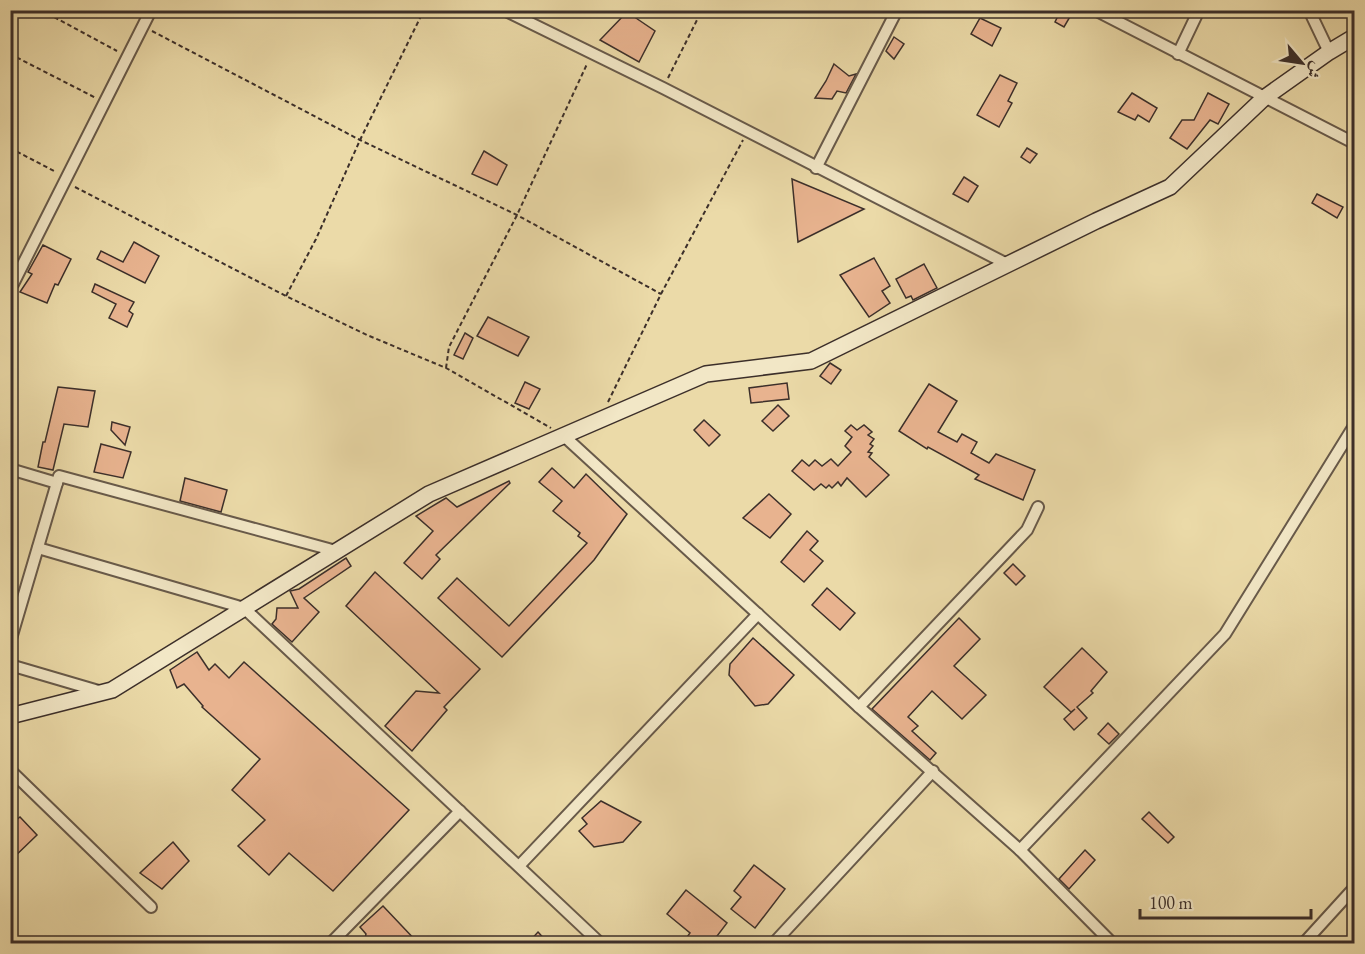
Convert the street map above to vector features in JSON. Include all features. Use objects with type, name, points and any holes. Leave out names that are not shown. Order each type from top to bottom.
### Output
[{"type":"street","points":[[13,284],[151,10]]},
{"type":"street","points":[[504,10],[663,88],[1007,264]]},
{"type":"street","points":[[816,168],[897,10]]},
{"type":"street","points":[[1095,10],[1354,143]]},
{"type":"street","points":[[1178,54],[1199,10]]},
{"type":"street","points":[[1309,10],[1329,52]]},
{"type":"street","points":[[10,716],[112,690],[429,494],[706,374],[810,361],[1170,187],[1264,98],[1354,37]]},
{"type":"street","points":[[1020,850],[1225,634],[1354,426]]},
{"type":"street","points":[[564,436],[1020,850],[1113,944]]},
{"type":"street","points":[[10,469],[57,483]]},
{"type":"street","points":[[10,642],[59,476],[336,551]]},
{"type":"street","points":[[860,707],[1027,530],[1038,507]]},
{"type":"street","points":[[38,548],[244,608],[601,944]]},
{"type":"street","points":[[519,866],[758,614]]},
{"type":"street","points":[[10,665],[102,692]]},
{"type":"street","points":[[10,770],[151,908]]},
{"type":"street","points":[[773,944],[933,771]]},
{"type":"street","points":[[330,944],[460,811]]},
{"type":"street","points":[[1303,944],[1354,888]]},
{"type":"street","points":[[1096,944],[1104,935]]},
{"type":"path","points":[[41,10],[128,57]]},
{"type":"path","points":[[286,296],[316,239],[360,140],[424,10]]},
{"type":"path","points":[[663,88],[702,10]]},
{"type":"path","points":[[143,27],[360,140],[517,215],[661,294]]},
{"type":"path","points":[[10,54],[104,103]]},
{"type":"path","points":[[446,368],[448,347],[517,215],[591,54]]},
{"type":"path","points":[[599,420],[661,294],[747,132]]},
{"type":"path","points":[[10,148],[286,296],[367,335],[446,368],[564,436]]},
{"type":"building","points":[[1061,10],[1071,15],[1064,27],[1055,22]]},
{"type":"building","points":[[627,12],[655,31],[639,62],[600,40]]},
{"type":"building","points":[[980,18],[1001,28],[992,46],[971,34]]},
{"type":"building","points":[[894,37],[904,44],[894,59],[886,51]]},
{"type":"building","points":[[834,64],[849,76],[856,74],[846,93],[837,91],[832,99],[815,98],[826,81]]},
{"type":"building","points":[[1000,75],[1017,83],[1008,101],[1012,103],[999,127],[977,115]]},
{"type":"building","points":[[1132,93],[1157,108],[1149,122],[1138,115],[1135,120],[1118,112]]},
{"type":"building","points":[[1208,93],[1229,104],[1218,124],[1210,120],[1187,149],[1170,138],[1182,120],[1194,120]]},
{"type":"building","points":[[1027,148],[1037,154],[1030,163],[1021,157]]},
{"type":"building","points":[[484,151],[507,165],[497,185],[472,174]]},
{"type":"building","points":[[964,177],[978,186],[968,202],[953,194]]},
{"type":"building","points":[[792,179],[864,209],[798,242]]},
{"type":"building","points":[[1317,194],[1343,207],[1337,218],[1312,203]]},
{"type":"building","points":[[134,242],[159,256],[145,283],[97,259],[101,251],[123,262]]},
{"type":"building","points":[[43,245],[71,259],[58,285],[55,284],[47,303],[20,292],[32,274],[28,272]]},
{"type":"building","points":[[874,258],[890,286],[882,291],[890,303],[869,317],[840,275]]},
{"type":"building","points":[[924,264],[937,288],[913,300],[911,296],[906,298],[896,279]]},
{"type":"building","points":[[95,284],[134,302],[129,311],[133,314],[127,327],[109,318],[116,304],[92,292]]},
{"type":"building","points":[[488,317],[529,337],[518,356],[477,336]]},
{"type":"building","points":[[465,333],[473,338],[463,359],[454,355]]},
{"type":"building","points":[[830,363],[841,370],[831,384],[820,376]]},
{"type":"building","points":[[525,382],[540,389],[529,409],[515,403]]},
{"type":"building","points":[[787,383],[789,399],[751,403],[749,388]]},
{"type":"building","points":[[929,384],[957,401],[938,432],[957,442],[962,434],[977,442],[971,453],[989,463],[996,454],[1035,470],[1023,500],[975,479],[979,475],[928,447],[927,449],[899,431]]},
{"type":"building","points":[[58,387],[95,391],[88,427],[64,424],[53,470],[38,467]]},
{"type":"building","points":[[778,405],[789,416],[773,431],[762,421]]},
{"type":"building","points":[[704,420],[720,435],[709,446],[694,430]]},
{"type":"building","points":[[112,422],[130,427],[125,445],[111,430]]},
{"type":"building","points":[[851,425],[857,430],[864,425],[872,432],[868,435],[874,439],[870,444],[873,446],[868,452],[872,453],[869,457],[889,475],[866,497],[847,478],[841,486],[838,482],[832,488],[829,485],[826,488],[821,484],[814,490],[792,471],[802,460],[809,466],[815,460],[822,466],[831,459],[838,466],[851,452],[845,446],[852,437],[845,431]]},
{"type":"building","points":[[101,444],[131,452],[123,478],[94,472]]},
{"type":"building","points":[[552,468],[574,488],[586,474],[627,514],[594,560],[502,657],[438,598],[457,578],[509,626],[587,543],[578,536],[580,533],[553,511],[562,501],[539,482]]},
{"type":"building","points":[[185,478],[227,490],[221,512],[180,501]]},
{"type":"building","points":[[509,481],[510,483],[436,555],[440,559],[422,579],[404,563],[433,531],[416,516],[446,498],[457,507]]},
{"type":"building","points":[[769,494],[791,514],[770,538],[743,518]]},
{"type":"building","points":[[807,531],[818,541],[810,550],[823,561],[804,582],[781,562]]},
{"type":"building","points":[[346,558],[351,566],[304,598],[319,612],[292,642],[272,624],[276,619],[277,608],[298,608],[290,591],[299,589]]},
{"type":"building","points":[[1013,564],[1025,576],[1016,585],[1004,573]]},
{"type":"building","points":[[375,572],[480,669],[444,707],[447,710],[412,751],[385,726],[416,691],[439,693],[346,606]]},
{"type":"building","points":[[827,588],[855,613],[840,630],[812,605]]},
{"type":"building","points":[[959,618],[980,639],[954,666],[986,695],[962,719],[932,691],[908,717],[918,726],[912,731],[936,753],[930,760],[872,709]]},
{"type":"building","points":[[753,638],[794,675],[768,704],[755,706],[729,675],[730,664]]},
{"type":"building","points":[[1082,648],[1107,672],[1091,691],[1093,693],[1077,707],[1087,718],[1074,730],[1064,719],[1075,709],[1071,712],[1044,687]]},
{"type":"building","points":[[197,652],[209,670],[215,664],[229,678],[244,662],[409,810],[333,891],[289,853],[269,875],[238,846],[265,820],[232,790],[260,759],[202,707],[184,684],[177,688],[170,670]]},
{"type":"building","points":[[1108,723],[1119,734],[1109,744],[1098,734]]},
{"type":"building","points":[[601,801],[641,822],[623,842],[594,847],[579,831],[587,824],[582,818]]},
{"type":"building","points":[[1149,812],[1174,837],[1168,843],[1142,819]]},
{"type":"building","points":[[20,817],[37,835],[10,861],[10,825]]},
{"type":"building","points":[[173,842],[189,861],[162,889],[140,873]]},
{"type":"building","points":[[1085,850],[1095,860],[1069,889],[1059,879]]},
{"type":"building","points":[[754,865],[785,889],[755,928],[731,909],[741,897],[734,891]]},
{"type":"building","points":[[686,890],[727,923],[711,944],[682,944],[690,933],[667,914]]},
{"type":"building","points":[[383,906],[419,944],[370,944],[360,927]]},
{"type":"building","points":[[538,932],[549,944],[527,944]]}]
